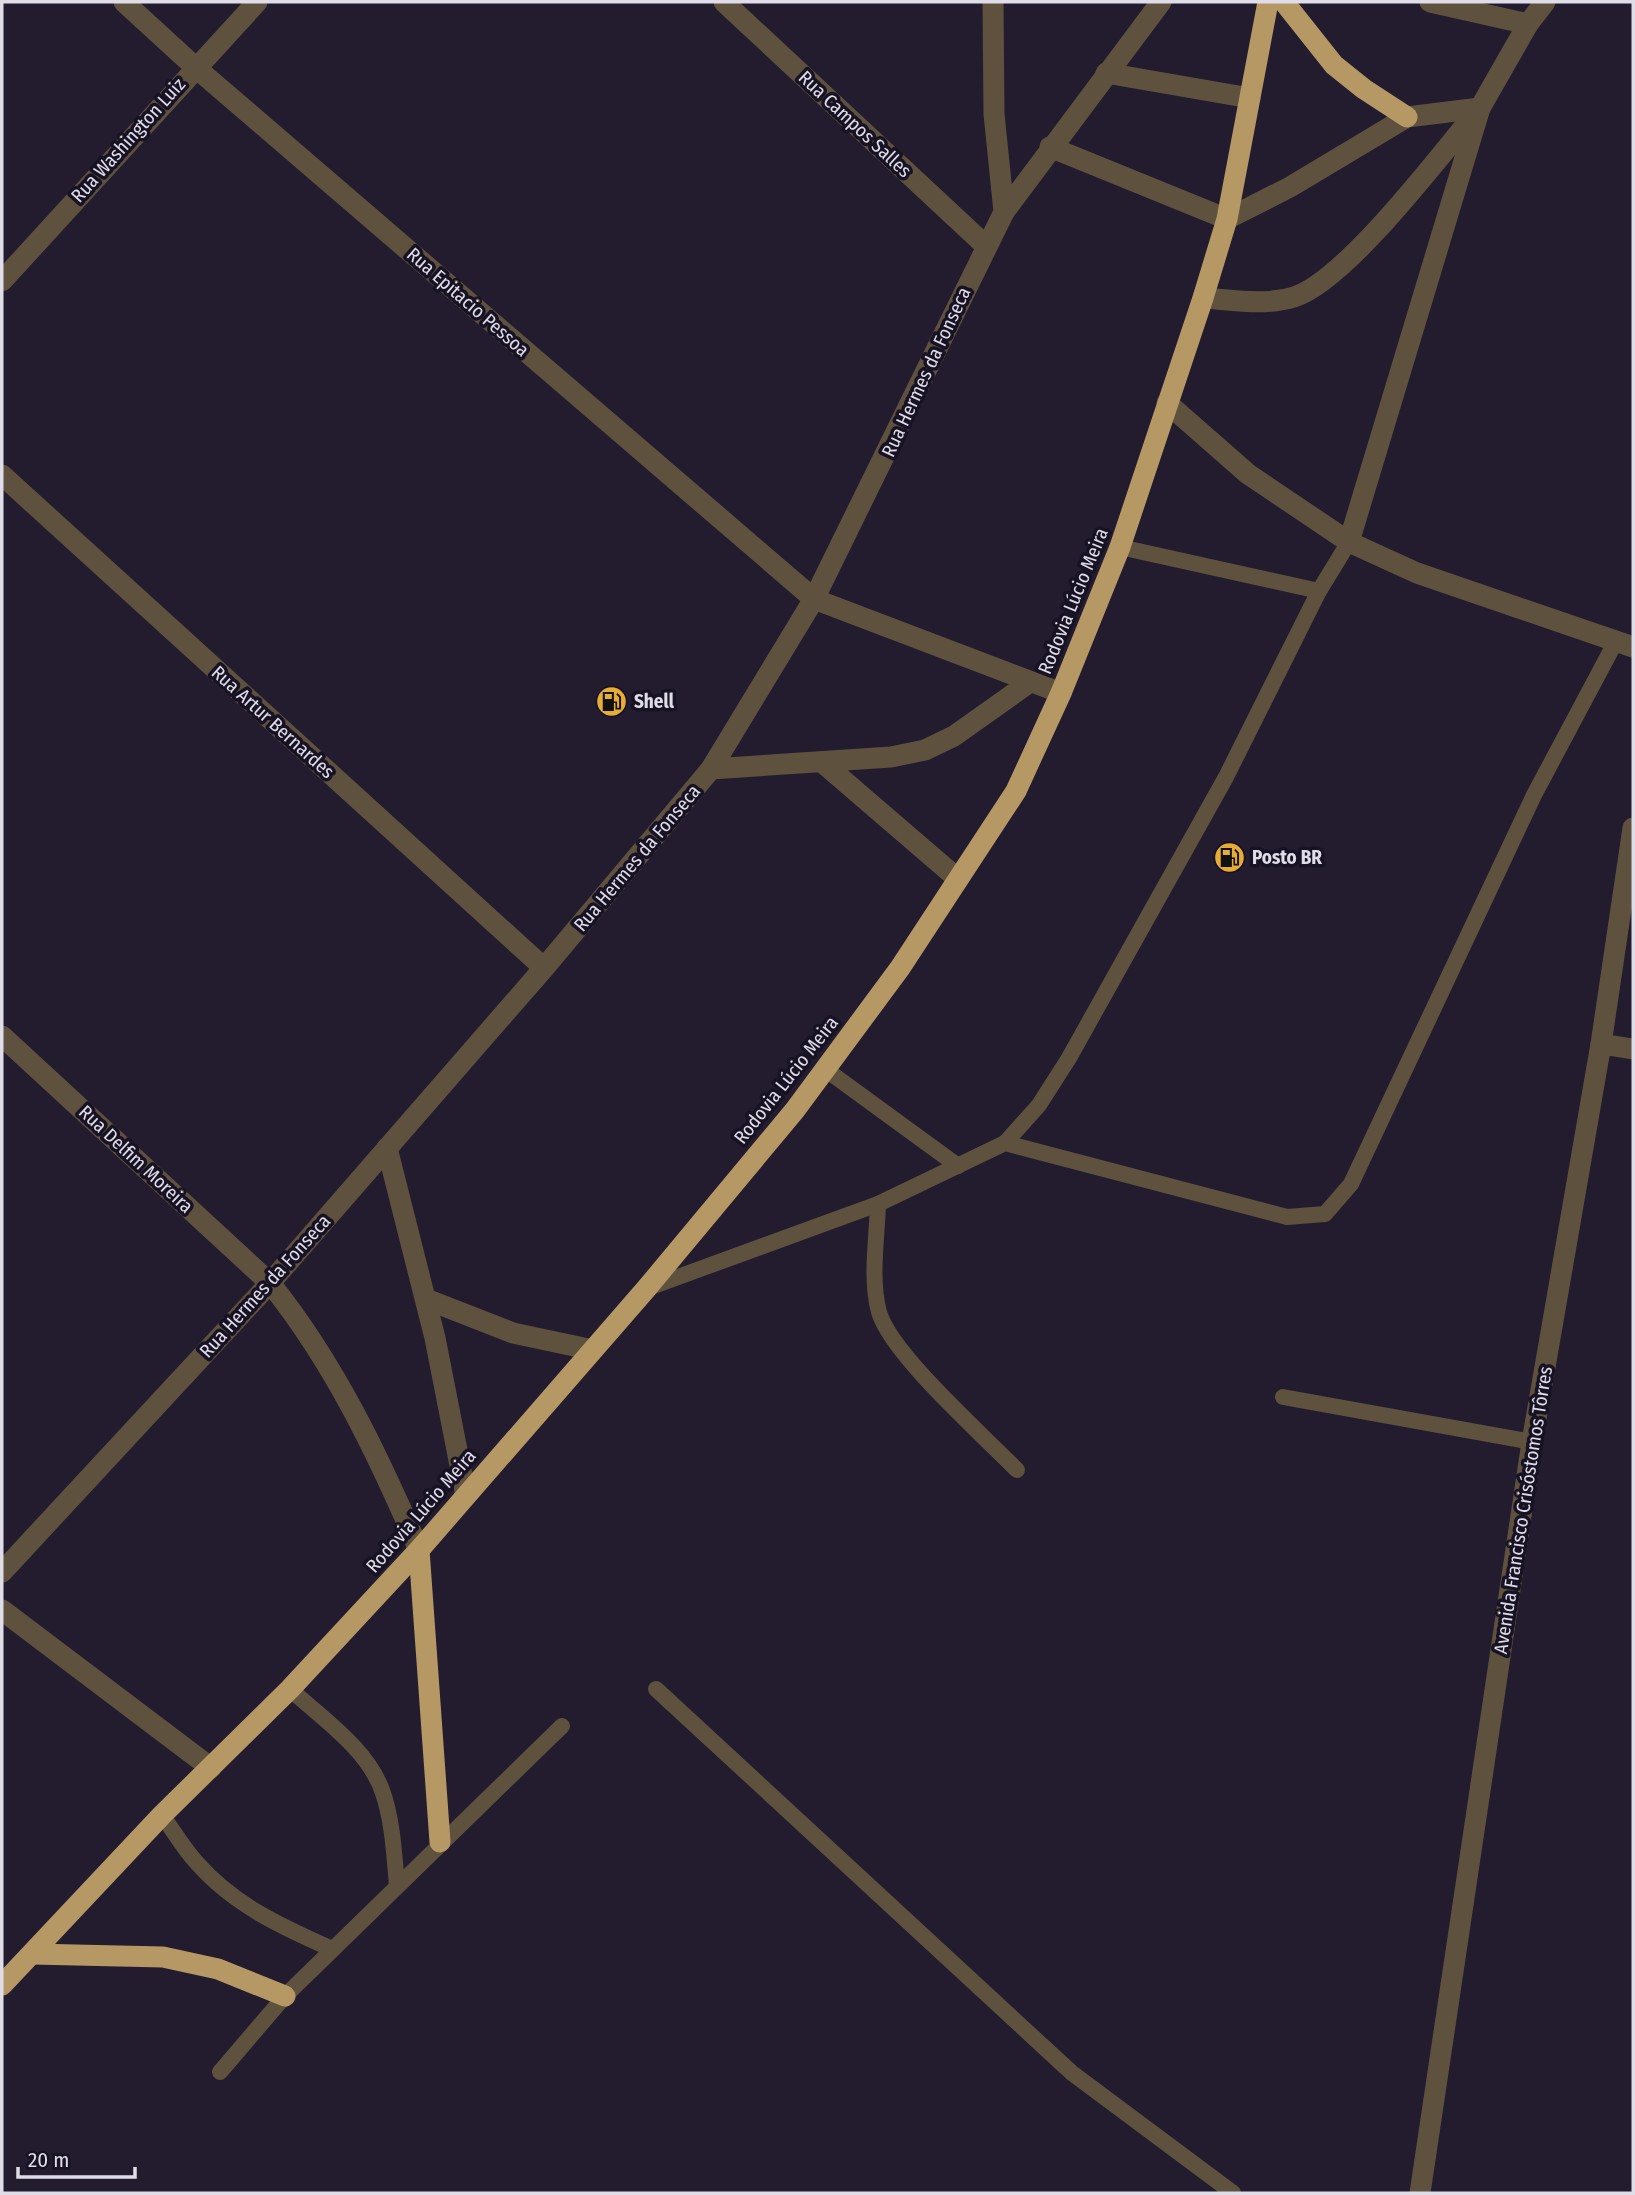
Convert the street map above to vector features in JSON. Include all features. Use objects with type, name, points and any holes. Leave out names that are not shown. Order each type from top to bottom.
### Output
[{"type":"highway","name":"Rodovia Lúcio Meira","points":[[2,1985],[162,1815],[290,1689],[419,1550],[646,1289],[825,1069],[900,968],[1016,791],[1061,693],[1120,547],[1203,298],[1227,219],[1268,2]]},
{"type":"highway","points":[[1284,2],[1334,65],[1406,117]]},
{"type":"highway","points":[[419,1550],[440,1842]]},
{"type":"highway","points":[[32,1954],[163,1957],[218,1969],[285,1996]]},
{"type":"street","name":"Rua Epitacio Pessoa","points":[[124,2],[195,67],[814,599],[1061,693]]},
{"type":"street","name":"Rua Washington Luiz","points":[[2,281],[257,2]]},
{"type":"street","name":"Rua Campos Salles","points":[[724,2],[986,246]]},
{"type":"street","points":[[993,2],[994,114],[1004,212]]},
{"type":"street","points":[[1004,212],[1161,2]]},
{"type":"street","points":[[1430,2],[1528,24]]},
{"type":"street","points":[[1203,298],[1264,302],[1296,297],[1328,278],[1376,230],[1480,108],[1528,24],[1545,2]]},
{"type":"street","points":[[1106,73],[1250,99]]},
{"type":"street","points":[[1050,147],[1227,219],[1301,180],[1406,117],[1480,108]]},
{"type":"street","points":[[1349,542],[1480,108]]},
{"type":"street","name":"Rua Hermes da Fonseca","points":[[2,1572],[270,1283],[544,968],[711,769],[814,599],[880,470],[1004,212]]},
{"type":"street","points":[[1167,403],[1248,474],[1349,542],[1417,573],[1624,644]]},
{"type":"street","name":"Rua Artur Bernardes","points":[[2,475],[544,968]]},
{"type":"street","points":[[711,769],[891,757],[925,750],[954,736],[1031,682]]},
{"type":"street","points":[[822,762],[958,879]]},
{"type":"street","name":"Avenida Francisco Crisóstomos Tôrres","points":[[1420,2193],[1532,1442],[1601,1044],[1633,828]]},
{"type":"street","name":"Rua Delfim Moreira","points":[[2,1036],[270,1283],[303,1324],[351,1403],[419,1550]]},
{"type":"street","points":[[1601,1044],[1633,1049]]},
{"type":"street","points":[[387,1148],[426,1299],[466,1496]]},
{"type":"street","points":[[426,1299],[513,1333],[593,1350]]},
{"type":"street","points":[[2,1610],[211,1768]]},
{"type":"lane","points":[[646,1289],[878,1204],[1005,1143],[1039,1105],[1069,1058],[1226,777],[1319,591],[1349,542]]},
{"type":"lane","points":[[1120,547],[1319,591]]},
{"type":"lane","points":[[1005,1143],[1287,1217],[1325,1214],[1351,1184],[1534,795],[1624,644]]},
{"type":"lane","points":[[825,1069],[958,1166]]},
{"type":"lane","points":[[878,1204],[876,1286],[879,1312],[892,1341],[1017,1470]]},
{"type":"lane","points":[[1283,1397],[1532,1442]]},
{"type":"lane","points":[[290,1689],[360,1753],[383,1791],[391,1828],[397,1885]]},
{"type":"lane","points":[[656,1689],[1072,2073],[1233,2193]]},
{"type":"lane","points":[[220,2072],[285,1996],[562,1726]]},
{"type":"lane","points":[[162,1815],[196,1862],[236,1899],[272,1922],[332,1949]]},
{"type":"place","name":"Shell","points":[[611,701]]},
{"type":"place","name":"Posto BR","points":[[1229,857]]}]
